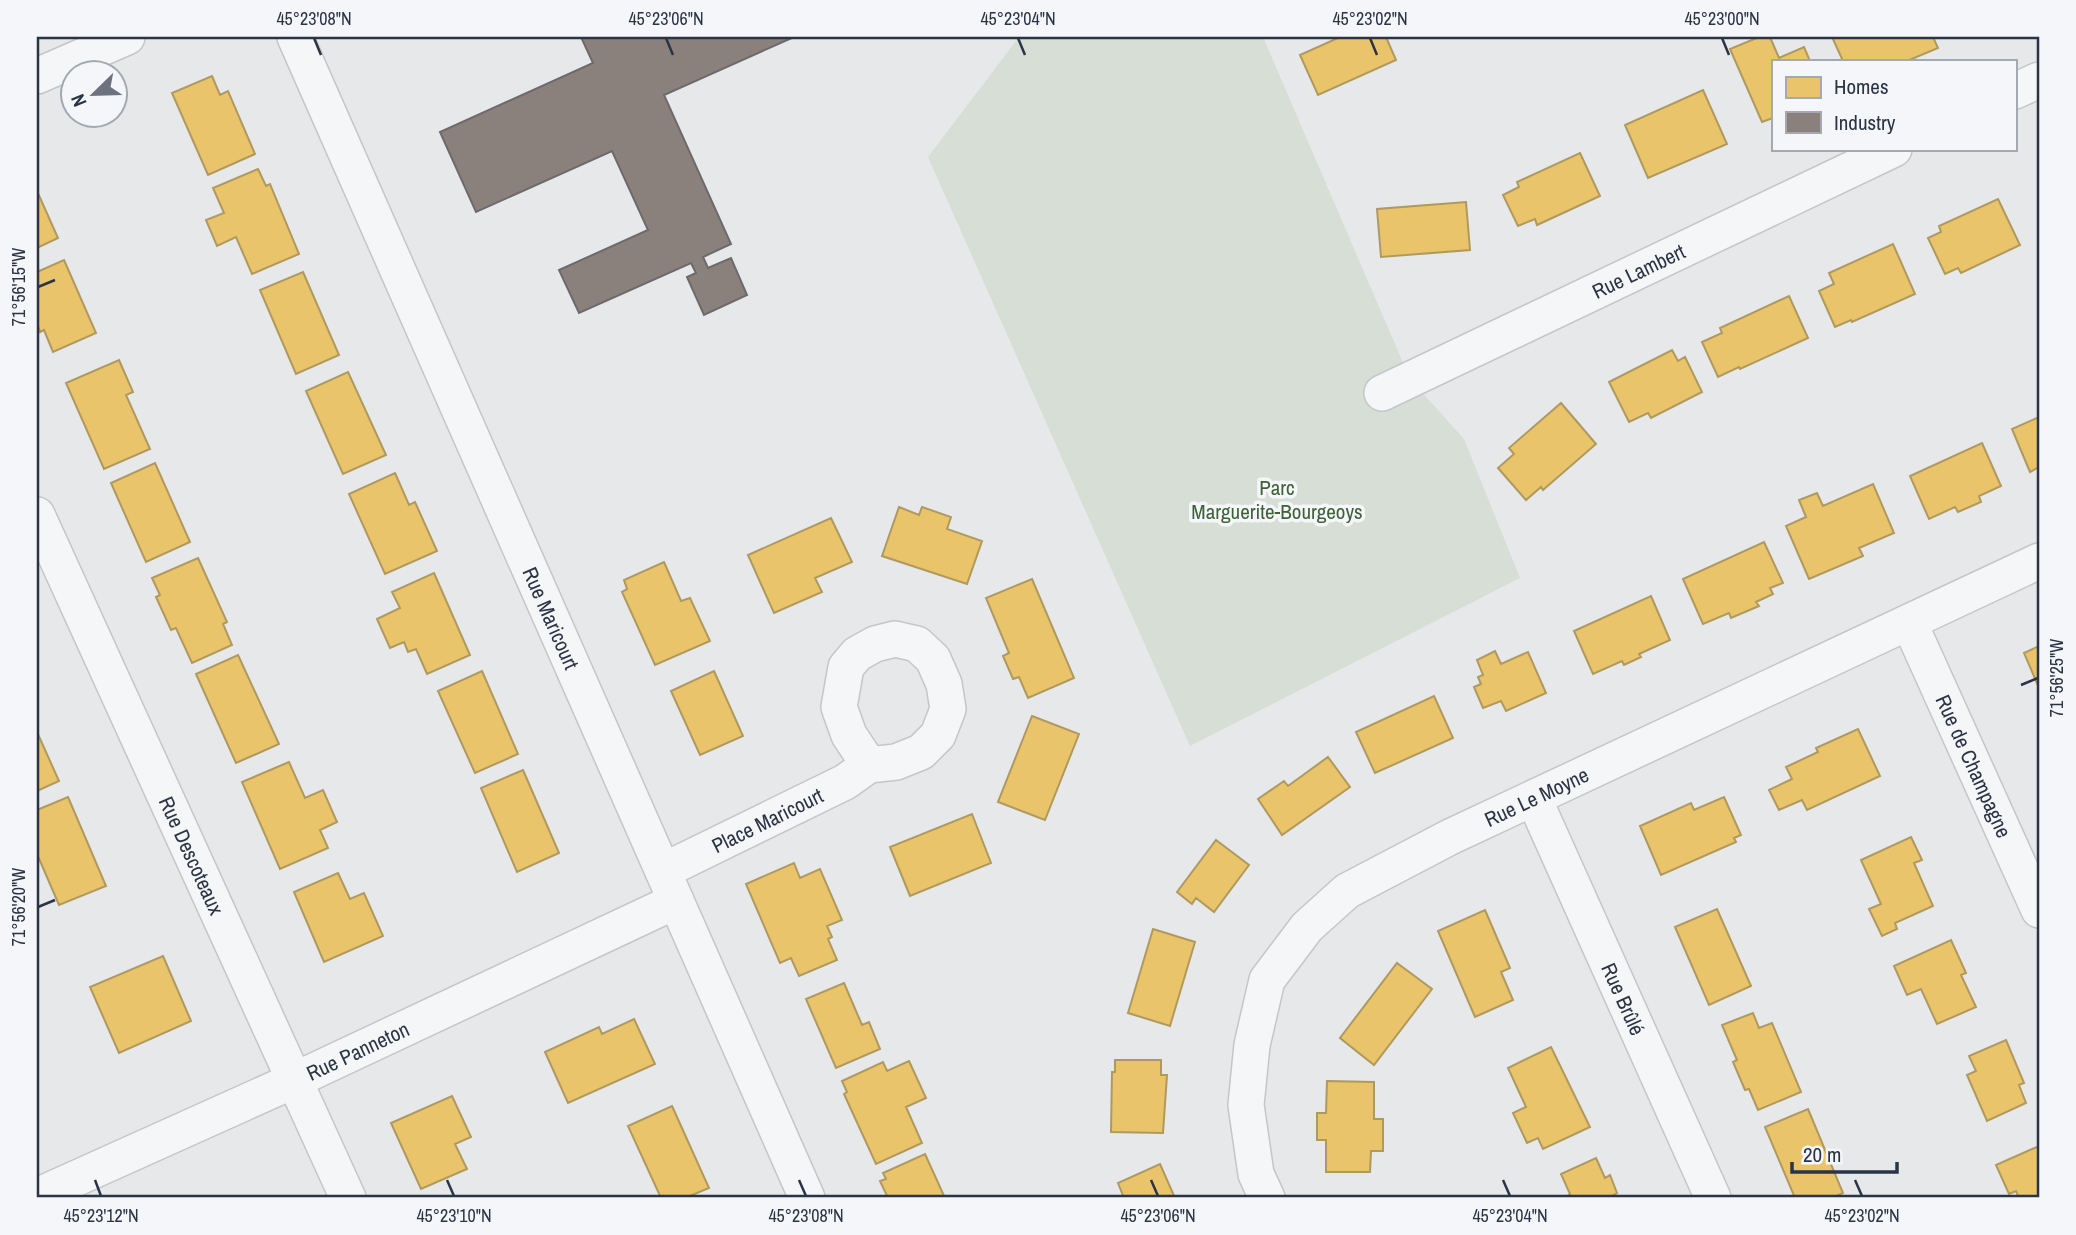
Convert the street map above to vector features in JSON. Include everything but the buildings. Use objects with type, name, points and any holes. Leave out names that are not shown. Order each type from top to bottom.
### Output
[{"type":"street","points":[[37,76],[127,37]]},
{"type":"street","name":"Rue Maricourt","points":[[295,37],[807,1198]]},
{"type":"street","points":[[2016,91],[2039,80]]},
{"type":"street","name":"Rue Lambert","points":[[1382,393],[1892,150]]},
{"type":"street","name":"Rue Descoteaux","points":[[37,515],[348,1198]]},
{"type":"street","name":"Rue Le Moyne","points":[[1267,1198],[1256,1174],[1246,1105],[1252,1045],[1267,980],[1307,927],[1347,891],[1450,837],[2039,561]]},
{"type":"street","name":"Rue de Champagne","points":[[1909,622],[2039,910]]},
{"type":"street","name":"Place Maricourt","points":[[670,886],[869,765]]},
{"type":"street","name":"Rue Brûlé","points":[[1534,799],[1713,1198]]},
{"type":"street","name":"Rue Panneton","points":[[37,1196],[295,1080],[670,886]]},
{"type":"green space","name":"Parc Marguerite-Bourgeoys","points":[[1019,37],[1263,37],[1410,379],[1464,439],[1520,578],[1190,746],[928,157]]}]
